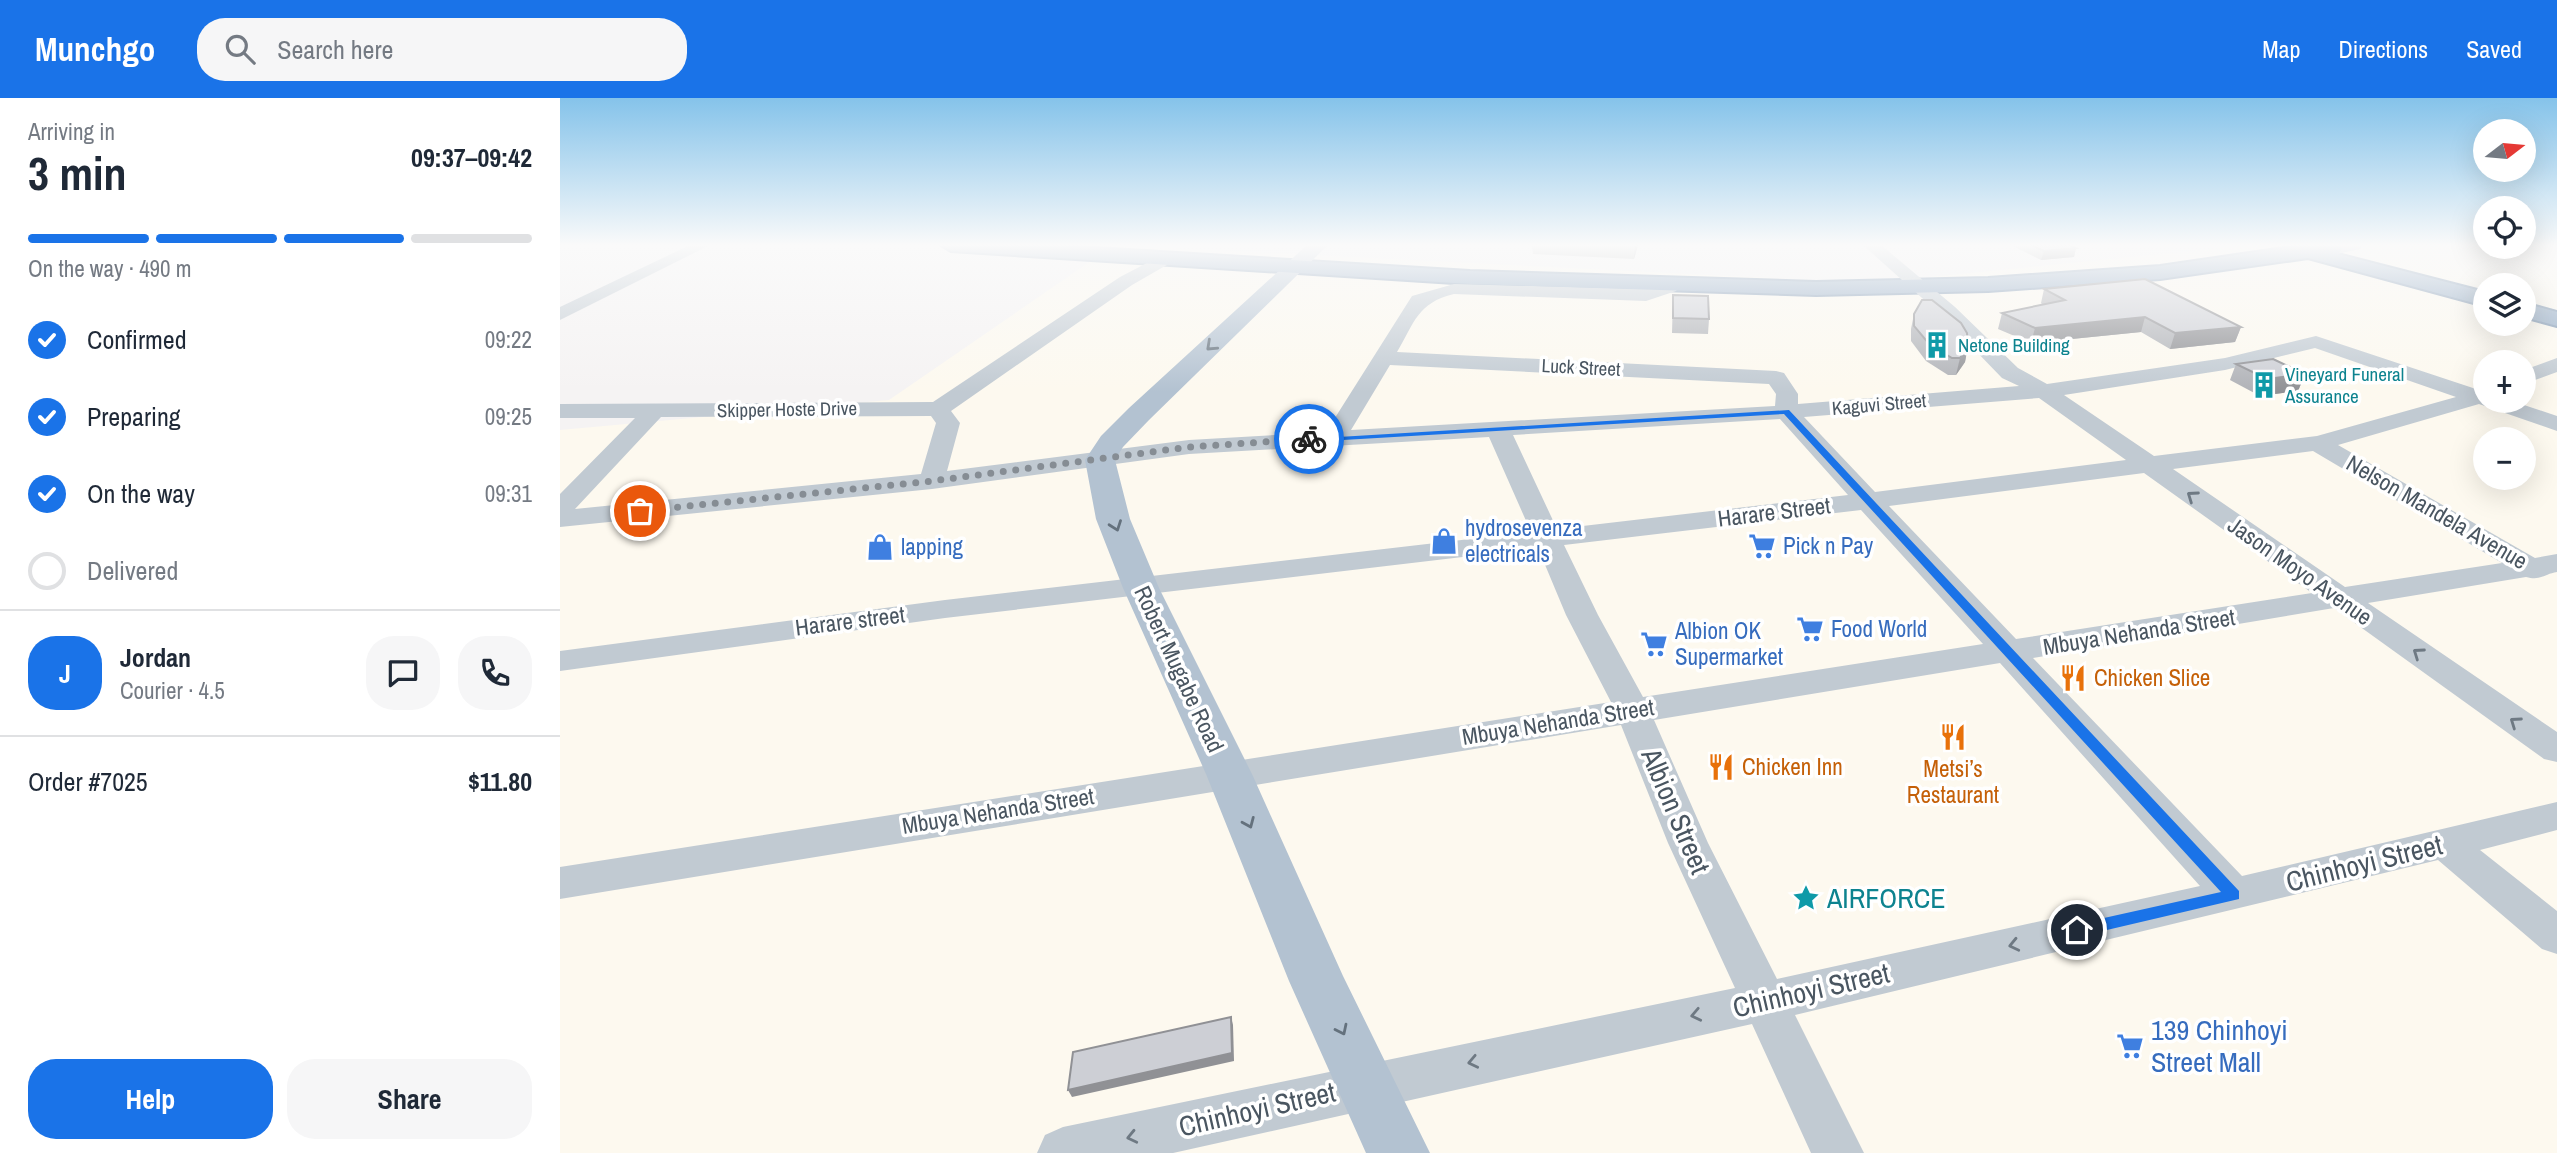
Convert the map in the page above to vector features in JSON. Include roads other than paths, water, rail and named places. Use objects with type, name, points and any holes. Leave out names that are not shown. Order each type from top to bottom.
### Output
[{"type":"highway","points":[[1892,294],[1959,309],[1983,294]]},
{"type":"highway","points":[[2536,303],[2557,309]]},
{"type":"highway","points":[[2536,313],[2557,319]]},
{"type":"main road","points":[[1100,460],[1111,442],[1139,414],[1267,294]]},
{"type":"main road","name":"Robert Mugabe Road","points":[[1100,460],[1113,519],[1141,588],[1229,774],[1317,981],[1368,1083],[1398,1153]]},
{"type":"street","points":[[560,314],[601,294]]},
{"type":"street","points":[[932,481],[948,423],[938,409],[1107,294]]},
{"type":"street","points":[[1334,438],[1419,300],[1429,294]]},
{"type":"street","points":[[1621,294],[1648,294]]},
{"type":"street","name":"Jason Moyo Avenue","points":[[1941,294],[1959,309]]},
{"type":"street","name":"Jason Moyo Avenue","points":[[1950,294],[2010,373],[2044,391],[2557,750]]},
{"type":"street","name":"Kaguvi Street","points":[[560,519],[932,481],[1189,447],[1786,412],[2044,391],[2225,364],[2316,342],[2473,394]]},
{"type":"street","name":"Luck Street","points":[[1385,358],[1776,378],[1787,394],[1786,412]]},
{"type":"street","points":[[2536,373],[2557,364]]},
{"type":"street","name":"Harare Street","points":[[1141,588],[1866,501],[2317,443],[2473,401]]},
{"type":"street","name":"Skipper Hoste Drive","points":[[562,413],[822,407],[938,409]]},
{"type":"street","points":[[560,509],[654,411]]},
{"type":"street","points":[[1786,412],[2234,895]]},
{"type":"street","points":[[2527,413],[2557,424]]},
{"type":"street","name":"Albion Street","points":[[1498,429],[1546,538],[1633,711],[1688,844],[1838,1153]]},
{"type":"street","name":"Nelson Mandela Avenue","points":[[2317,443],[2543,565],[2557,581]]},
{"type":"street","name":"Mbuya Nehanda Street","points":[[560,883],[1229,774],[2342,600],[2543,565]]},
{"type":"street","name":"Harare street","points":[[560,661],[945,609],[1141,588]]},
{"type":"street","name":"Chinhoyi Street","points":[[1063,1153],[1368,1083],[1765,1001],[2234,895],[2557,816]]},
{"type":"street","points":[[2445,844],[2557,936]]},
{"type":"place","name":"Netone Building","points":[[1937,345]]},
{"type":"place","name":"Vineyard Funeral Assurance","points":[[2264,385]]},
{"type":"place","name":"hydrosevenza electricals","points":[[1444,541]]},
{"type":"place","name":"Pick n Pay","points":[[1762,546]]},
{"type":"place","name":"lapping","points":[[880,547]]},
{"type":"place","name":"Food World","points":[[1810,629]]},
{"type":"place","name":"Albion OK Supermarket","points":[[1654,644]]},
{"type":"place","name":"Chicken Slice","points":[[2073,678]]},
{"type":"place","name":"Metsi’s Restaurant","points":[[1953,737]]},
{"type":"place","name":"Chicken Inn","points":[[1721,767]]},
{"type":"place","name":"AIRFORCE","points":[[1806,898]]},
{"type":"place","name":"139 Chinhoyi Street Mall","points":[[2130,1046]]}]
